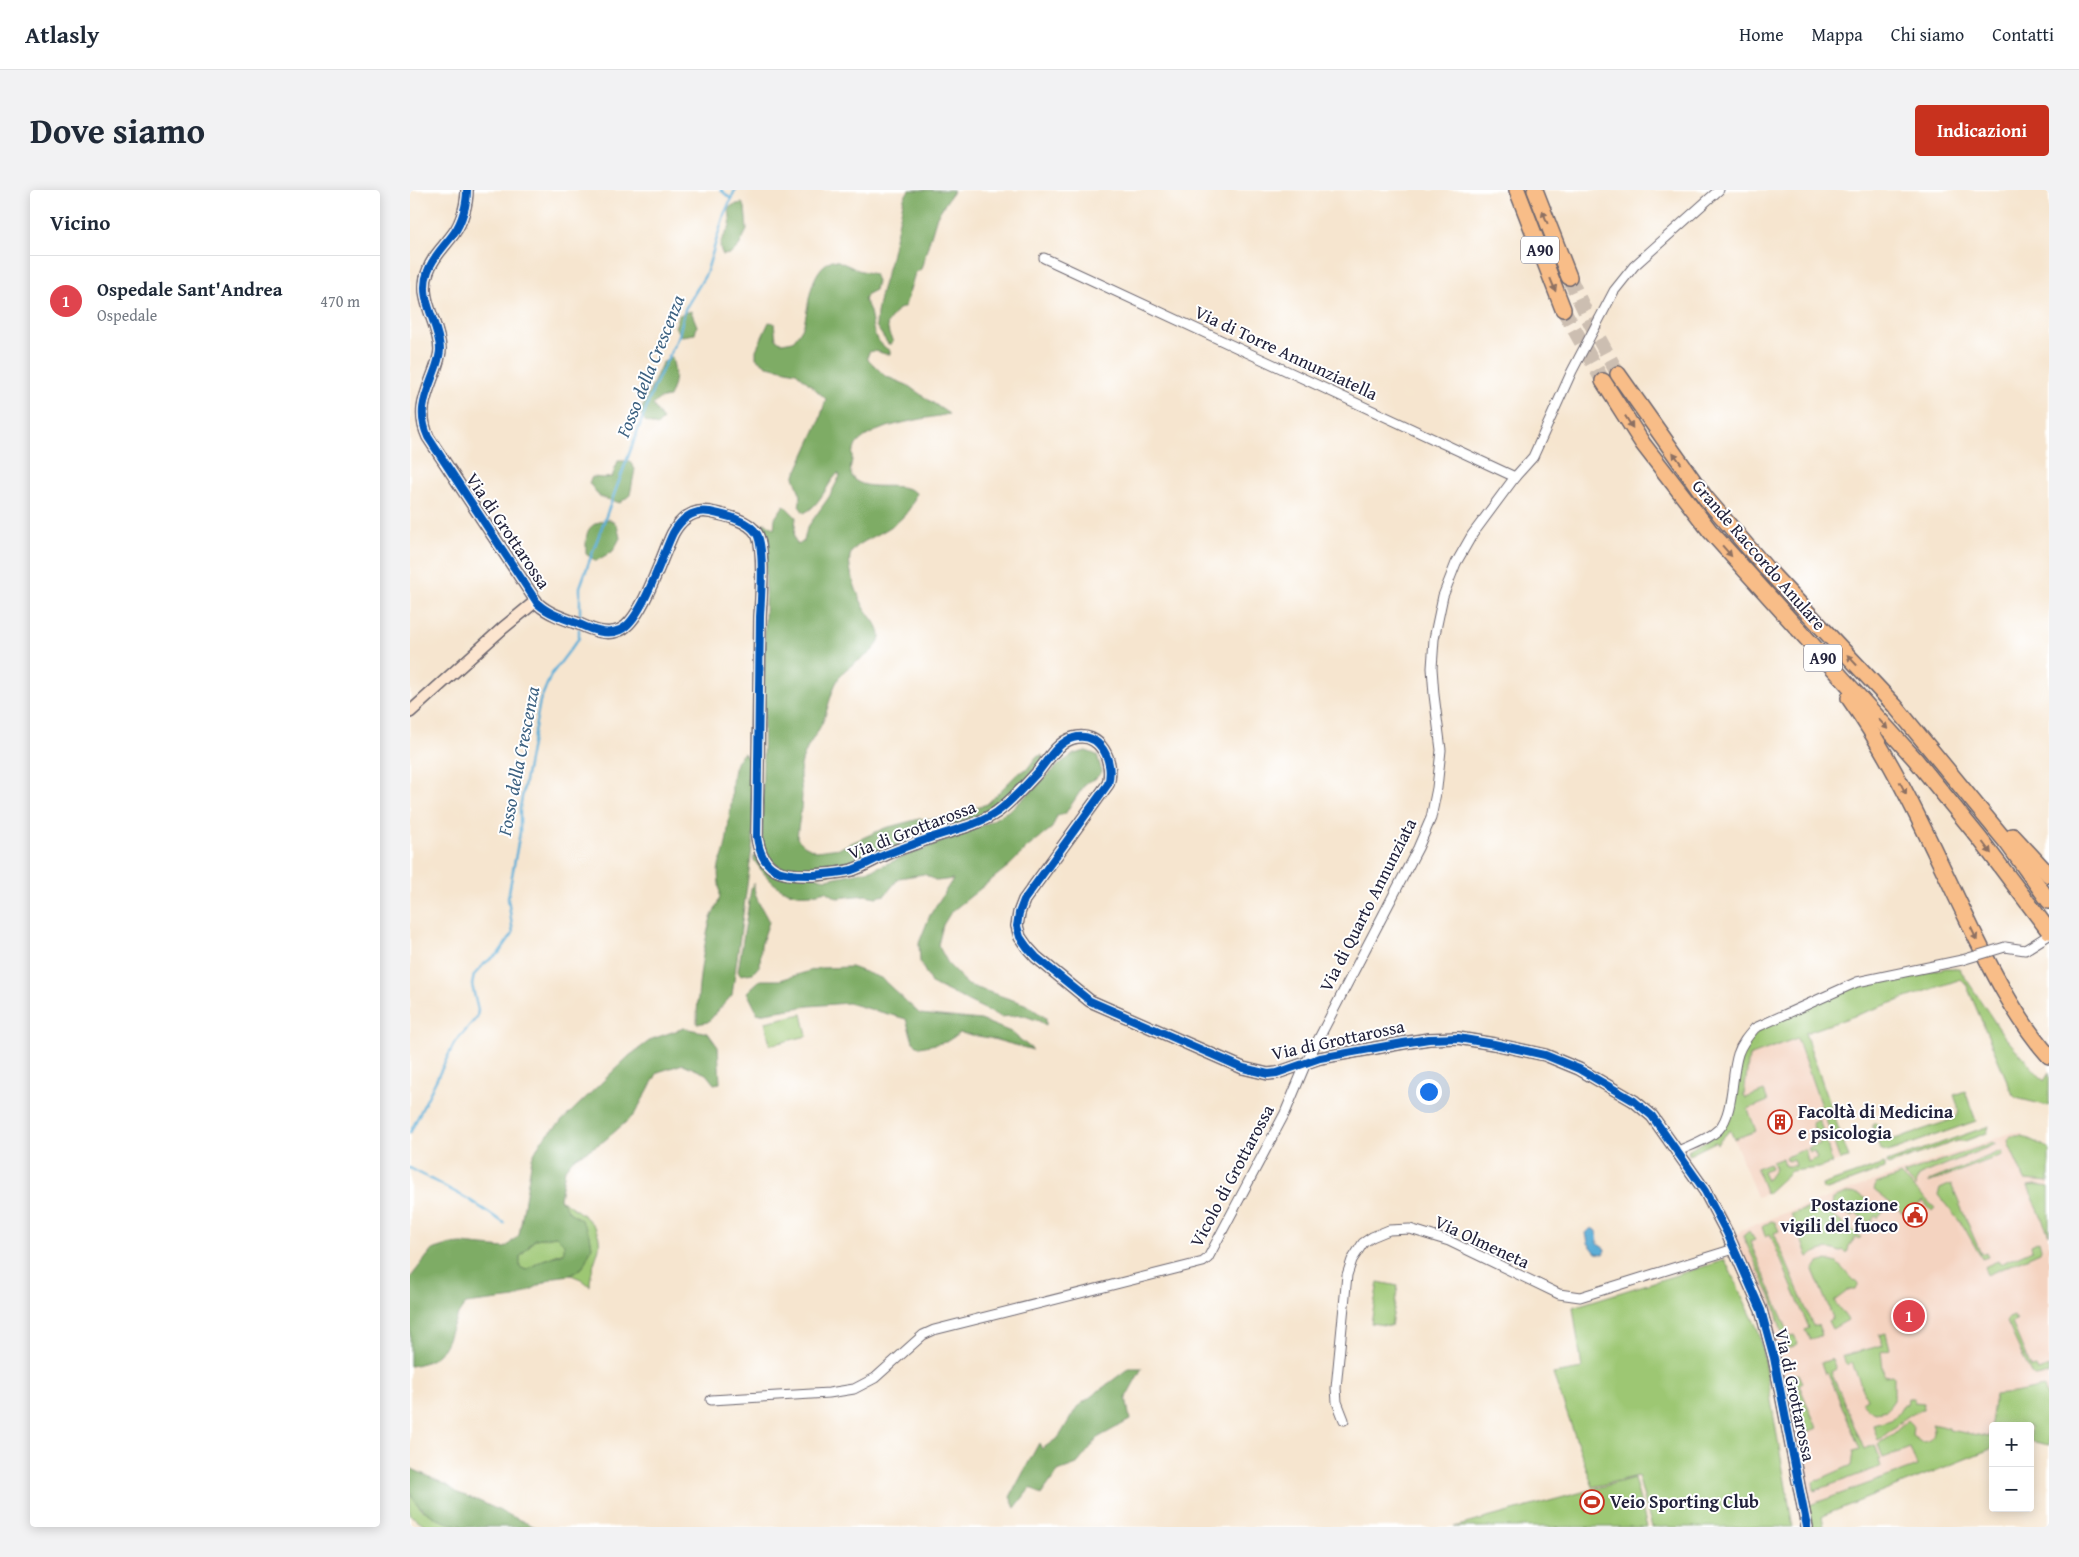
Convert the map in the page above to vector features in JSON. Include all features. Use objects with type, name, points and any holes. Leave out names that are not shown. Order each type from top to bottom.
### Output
[{"type":"highway","name":"A90","points":[[1517,190],[1563,309]]},
{"type":"highway","name":"A90","points":[[1535,190],[1569,277]]},
{"type":"highway","name":"Grande Raccordo Anulare","points":[[1618,374],[1705,497],[1766,568],[1895,706],[2008,844],[2049,901]]},
{"type":"highway","name":"Grande Raccordo Anulare","points":[[1603,381],[1643,444],[1710,531],[1915,759],[1980,839],[2049,931]]},
{"type":"highway","points":[[1811,644],[1857,710],[1903,788],[1987,961],[2035,1040],[2049,1056]]},
{"type":"highway","points":[[1895,706],[1959,769],[2021,845],[2049,875]]},
{"type":"highway","points":[[2016,1008],[2049,1047]]},
{"type":"street","name":"Via di Grottarossa","points":[[467,190],[457,228],[434,259],[426,276],[425,295],[440,349],[423,404],[422,421],[430,441],[536,601],[544,609],[589,628],[605,632],[615,632],[630,622],[645,598],[673,532],[688,515],[699,512],[712,512],[746,523],[755,531],[760,546],[757,837],[762,858],[768,864],[782,874],[795,876],[833,874],[853,870],[941,834],[972,825],[996,812],[1020,791],[1059,746],[1070,738],[1088,737],[1106,753],[1111,775],[1103,793],[1024,900],[1017,926],[1020,937],[1036,957],[1090,1000],[1243,1068],[1268,1074],[1320,1058],[1402,1042],[1441,1038],[1494,1044],[1545,1055],[1579,1069],[1634,1101],[1652,1116],[1705,1192],[1734,1249],[1761,1310],[1770,1343],[1806,1527]]},
{"type":"street","name":"Via di Quarto Annunziata","points":[[1306,1063],[1418,848],[1431,818],[1437,788],[1441,750],[1432,668],[1434,639],[1438,616],[1450,578],[1472,535],[1515,477],[1533,457],[1572,371],[1614,292],[1634,266],[1719,190]]},
{"type":"street","name":"Via di Torre Annunziatella","points":[[1044,258],[1515,477]]},
{"type":"street","points":[[410,712],[503,628],[536,601]]},
{"type":"street","points":[[1678,1151],[1710,1136],[1722,1125],[1730,1099],[1738,1054],[1747,1036],[1755,1028],[1857,982],[1962,960],[2005,947],[2025,950],[2049,935]]},
{"type":"street","name":"Vicolo di Grottarossa","points":[[711,1400],[829,1393],[854,1389],[875,1378],[924,1336],[934,1330],[1203,1262],[1208,1258],[1285,1113],[1306,1063]]},
{"type":"street","name":"Via Olmeneta","points":[[1344,1420],[1337,1402],[1336,1388],[1347,1275],[1352,1260],[1363,1243],[1382,1232],[1404,1228],[1426,1233],[1449,1241],[1559,1294],[1580,1297],[1734,1249]]},
{"type":"shaded area","points":[[1797,1038],[1840,1160],[1819,1168],[1791,1171],[1766,1194],[1757,1197],[1734,1139],[1755,1131],[1744,1095],[1749,1056]]},
{"type":"shaded area","points":[[2013,1132],[2023,1133],[2022,1136],[2014,1135],[2025,1180],[2049,1182],[2049,1418],[2021,1422],[1989,1422],[1989,1439],[1807,1506],[1771,1324],[1766,1308],[1734,1240],[1741,1230]]},
{"type":"green space","points":[[909,190],[954,190],[937,216],[921,269],[915,273],[905,306],[896,311],[887,324],[893,342],[888,344],[876,326],[877,313],[904,198]]},
{"type":"green space","points":[[742,203],[745,207],[747,230],[739,246],[731,254],[723,255],[720,246],[730,225],[729,208]]},
{"type":"green space","points":[[832,260],[874,274],[877,281],[875,290],[867,294],[864,300],[870,313],[874,332],[882,345],[890,351],[890,354],[872,351],[869,352],[867,358],[885,376],[907,385],[949,414],[897,424],[882,429],[860,441],[854,449],[851,472],[852,477],[856,481],[870,486],[902,487],[916,493],[911,507],[903,517],[892,526],[861,543],[850,556],[850,568],[856,589],[880,633],[880,637],[878,644],[868,654],[850,666],[840,676],[822,724],[804,755],[800,772],[802,801],[797,838],[804,845],[816,851],[840,848],[885,828],[919,819],[945,818],[987,804],[1016,775],[1028,768],[1036,757],[1042,755],[1043,758],[1026,781],[999,808],[974,822],[827,875],[786,870],[769,860],[764,851],[762,835],[766,540],[760,524],[766,523],[774,529],[775,518],[784,505],[796,517],[794,538],[798,545],[804,541],[807,528],[829,497],[840,476],[838,473],[819,500],[810,510],[804,513],[799,506],[801,496],[794,477],[819,422],[826,399],[796,372],[767,366],[756,358],[756,350],[769,322],[774,323],[776,339],[782,343],[793,341],[804,324],[809,297],[815,279],[824,265]]},
{"type":"green space","points":[[691,311],[697,326],[695,334],[682,336],[675,327],[679,315]]},
{"type":"green space","points":[[672,357],[675,377],[669,397],[659,399],[653,405],[663,420],[657,426],[646,422],[640,413],[662,363]]},
{"type":"green space","points":[[618,461],[629,461],[635,469],[630,495],[620,503],[600,497],[589,483],[592,477],[612,477]]},
{"type":"green space","points":[[609,519],[617,525],[620,538],[613,551],[596,561],[586,554],[588,530],[595,524]]},
{"type":"green space","points":[[1086,751],[1097,755],[1102,772],[1095,779],[1086,783],[1065,814],[1057,816],[1052,828],[1028,847],[1010,865],[951,912],[943,925],[938,945],[949,965],[968,985],[1025,1004],[1046,1018],[1046,1025],[1022,1015],[1001,1017],[931,983],[920,962],[919,943],[930,915],[953,879],[937,881],[924,874],[899,878],[885,895],[837,898],[826,891],[802,894],[784,890],[761,870],[754,860],[754,856],[759,856],[763,866],[826,879],[871,870],[986,824],[1013,808],[1062,762],[1074,754]]},
{"type":"green space","points":[[744,753],[753,767],[753,841],[732,995],[708,1022],[697,1024],[699,985],[705,946],[710,921],[720,896],[718,870],[727,837],[734,770],[736,763]]},
{"type":"green space","points":[[754,883],[757,898],[769,922],[761,945],[760,965],[753,973],[740,975],[738,971],[751,889]]},
{"type":"green space","points":[[851,967],[881,978],[920,1014],[981,1020],[1011,1032],[1033,1050],[989,1038],[960,1033],[946,1042],[920,1047],[913,1042],[906,1019],[848,1003],[809,1006],[758,1014],[747,992],[760,980],[780,980],[820,968]]},
{"type":"green space","points":[[1946,968],[1959,968],[2004,1036],[2044,1081],[2049,1073],[2049,1106],[2016,1098],[2013,1095],[1966,984],[1961,979],[1805,1033],[1849,1158],[1840,1160],[1797,1038],[1749,1056],[1744,1095],[1746,1098],[1764,1091],[1768,1101],[1748,1109],[1756,1131],[1734,1139],[1730,1130],[1717,1144],[1715,1142],[1689,1155],[1688,1151],[1721,1132],[1742,1051],[1760,1027],[1860,984]]},
{"type":"green space","points":[[802,1014],[807,1036],[770,1045],[765,1022]]},
{"type":"green space","points":[[684,1028],[708,1033],[718,1047],[720,1083],[714,1084],[706,1074],[683,1064],[658,1072],[634,1115],[604,1141],[573,1159],[565,1169],[560,1199],[569,1212],[581,1220],[590,1235],[592,1247],[583,1267],[571,1275],[555,1277],[515,1298],[466,1304],[459,1314],[442,1350],[435,1357],[425,1362],[410,1366],[410,1278],[432,1250],[448,1245],[462,1244],[505,1248],[519,1235],[532,1158],[541,1141],[629,1056],[652,1039]],"holes":[[[556,1236],[564,1244],[564,1253],[543,1260],[526,1270],[520,1267],[520,1257],[535,1239]]]},
{"type":"green space","points":[[1965,1091],[1976,1121],[1888,1152],[1880,1149],[1872,1125],[1876,1123],[1882,1138],[1889,1141],[1954,1119],[1958,1111],[1954,1095]]},
{"type":"green space","points":[[1819,1120],[1832,1163],[1819,1168],[1791,1171],[1766,1194],[1756,1168],[1769,1163],[1771,1168],[1763,1171],[1767,1180],[1775,1169],[1772,1162],[1783,1158],[1785,1166],[1795,1166],[1793,1159],[1788,1161],[1786,1157],[1805,1149],[1808,1162],[1817,1158],[1814,1151],[1810,1152],[1808,1148],[1820,1144],[1812,1123]]},
{"type":"green space","points":[[1989,1126],[1987,1133],[1965,1141],[1957,1141],[1888,1165],[1887,1162]]},
{"type":"green space","points":[[2011,1136],[2022,1136],[2049,1148],[2049,1182],[2025,1180],[2009,1145],[2008,1140]]},
{"type":"green space","points":[[1992,1143],[1996,1144],[1920,1175],[1916,1187],[1903,1174]]},
{"type":"green space","points":[[2001,1151],[2003,1152],[2002,1155],[1928,1183],[1929,1181]]},
{"type":"green space","points":[[1884,1164],[1884,1169],[1827,1190],[1823,1189],[1822,1185]]},
{"type":"green space","points":[[1901,1175],[1935,1208],[1932,1211],[1923,1201],[1916,1207],[1913,1205],[1904,1214],[1874,1190],[1876,1184]]},
{"type":"green space","points":[[1951,1184],[1981,1254],[1986,1252],[1988,1257],[1982,1259],[1964,1227],[1938,1195],[1940,1189]]},
{"type":"green space","points":[[2028,1186],[2049,1187],[2049,1235]]},
{"type":"green space","points":[[1849,1193],[1858,1194],[1884,1211],[1878,1218],[1875,1216],[1869,1223],[1856,1213],[1852,1217],[1832,1205],[1833,1199]]},
{"type":"green space","points":[[560,1199],[589,1220],[598,1234],[598,1252],[591,1273],[590,1286],[581,1279],[571,1275],[583,1267],[581,1220],[569,1212]]},
{"type":"green space","points":[[1809,1208],[1823,1211],[1861,1237],[1859,1239],[1856,1237],[1849,1246],[1847,1254],[1843,1250],[1840,1252],[1827,1249],[1808,1257],[1791,1214]]},
{"type":"green space","points":[[1771,1221],[1775,1222],[1779,1231],[1774,1233],[1813,1326],[1818,1325],[1822,1335],[1810,1340],[1805,1330],[1809,1328],[1770,1234],[1765,1236],[1762,1227]]},
{"type":"green space","points":[[1749,1231],[1755,1240],[1750,1242],[1790,1336],[1794,1335],[1798,1344],[1790,1348],[1786,1347],[1773,1301],[1743,1236]]},
{"type":"green space","points":[[557,1236],[565,1244],[564,1252],[543,1260],[526,1270],[519,1267],[520,1257],[535,1239]]},
{"type":"green space","points":[[2039,1241],[2040,1252],[1987,1275],[1984,1267],[1998,1261],[2000,1264],[2032,1250],[2031,1245]]},
{"type":"green space","points":[[1725,1260],[1759,1332],[1793,1527],[1652,1527],[1638,1476],[1593,1487],[1553,1374],[1582,1369],[1573,1307]]},
{"type":"green space","points":[[1827,1260],[1837,1263],[1859,1285],[1834,1301],[1848,1320],[1832,1329],[1828,1321],[1833,1318],[1813,1270],[1819,1263]]},
{"type":"green space","points":[[1378,1282],[1398,1286],[1391,1326],[1371,1323]]},
{"type":"green space","points":[[2014,1316],[2017,1321],[2012,1323],[2031,1368],[2036,1367],[2038,1371],[2049,1367],[2049,1374],[2037,1377],[2031,1374],[2007,1322],[2009,1318]]},
{"type":"green space","points":[[1886,1333],[1890,1349],[1881,1352],[1884,1376],[1893,1375],[1894,1377],[1894,1400],[1887,1410],[1875,1412],[1867,1409],[1862,1402],[1867,1399],[1852,1363],[1846,1365],[1843,1356],[1883,1345],[1879,1335]]},
{"type":"green space","points":[[1832,1359],[1836,1369],[1831,1372],[1864,1449],[1875,1445],[1880,1459],[1878,1460],[1880,1467],[1814,1491],[1813,1482],[1852,1465],[1854,1451],[1860,1449],[1828,1373],[1825,1374],[1821,1363]]},
{"type":"green space","points":[[1129,1368],[1142,1368],[1126,1397],[1130,1420],[1099,1437],[1077,1464],[1058,1471],[1041,1495],[1031,1487],[1015,1508],[1010,1497],[1039,1443],[1042,1449],[1059,1437],[1077,1407]]},
{"type":"green space","points":[[1798,1374],[1802,1383],[1799,1385],[1817,1428],[1803,1434],[1791,1376]]},
{"type":"green space","points":[[2044,1387],[2047,1397],[2049,1396],[2049,1445],[2034,1442],[2034,1422],[1991,1422],[1995,1395]]},
{"type":"green space","points":[[1908,1398],[1914,1398],[1914,1402],[1924,1403],[1923,1410],[1917,1411],[1906,1418],[1878,1440],[1873,1425],[1891,1420],[1898,1414],[1904,1404],[1907,1404]]},
{"type":"green space","points":[[1908,1420],[1913,1425],[1912,1436],[1921,1442],[1931,1439],[1934,1434],[1932,1424],[1949,1428],[1949,1430],[1989,1437],[1989,1450],[1822,1516],[1824,1527],[1812,1527],[1807,1506],[1917,1466],[1910,1448],[1883,1458],[1878,1444],[1893,1434]]},
{"type":"green space","points":[[410,1468],[447,1485],[458,1493],[535,1527],[463,1527],[432,1516],[419,1506],[411,1495]]},
{"type":"green space","name":"Veio Sporting Club","points":[[1634,1478],[1647,1527],[1454,1527]]},
{"type":"green space","points":[[410,1494],[422,1510],[463,1527],[427,1526],[410,1515]]},
{"type":"water","points":[[1591,1228],[1597,1231],[1598,1244],[1605,1249],[1604,1254],[1596,1253],[1588,1243],[1586,1233]]},
{"type":"waterway","points":[[721,190],[731,199]]},
{"type":"waterway","name":"Fosso della Crescenza","points":[[580,621],[580,587],[654,387],[679,335],[685,309],[706,274],[724,215],[735,190]]},
{"type":"waterway","name":"Fosso della Crescenza","points":[[410,1133],[454,1044],[477,1017],[478,1010],[472,985],[474,975],[485,963],[499,953],[513,933],[508,898],[520,832],[520,808],[540,701],[551,675],[579,638],[579,629]]},
{"type":"waterway","points":[[410,1168],[468,1199],[504,1223]]},
{"type":"tunnel","points":[[1569,277],[1591,324],[1618,374]]},
{"type":"tunnel","points":[[1563,309],[1603,381]]},
{"type":"cycle path","points":[[467,190],[462,218],[454,233],[433,261],[425,281],[427,301],[439,339],[440,349],[424,402],[423,418],[428,437],[538,604],[557,616],[594,630],[615,632],[628,624],[644,601],[673,533],[688,516],[704,511],[722,515],[748,525],[757,534],[762,562],[757,837],[760,849],[769,865],[775,870],[792,875],[833,873],[856,868],[931,837],[970,825],[997,812],[1038,772],[1062,743],[1073,738],[1083,737],[1098,743],[1107,758],[1109,766],[1108,784],[1024,900],[1019,913],[1017,926],[1020,937],[1036,957],[1090,1001],[1243,1068],[1268,1074],[1277,1073],[1320,1058],[1429,1039],[1458,1038],[1545,1055],[1579,1069],[1634,1101],[1652,1116],[1705,1191],[1727,1233],[1761,1310],[1774,1358],[1807,1527]]},
{"type":"place","name":"Facoltà di Medicina e psicologia","points":[[1780,1122]]},
{"type":"place","name":"Postazione vigili del fuoco","points":[[1915,1215]]},
{"type":"place","name":"Ospedale Sant'Andrea","points":[[1909,1316]]},
{"type":"place","name":"Veio Sporting Club","points":[[1592,1502]]}]
